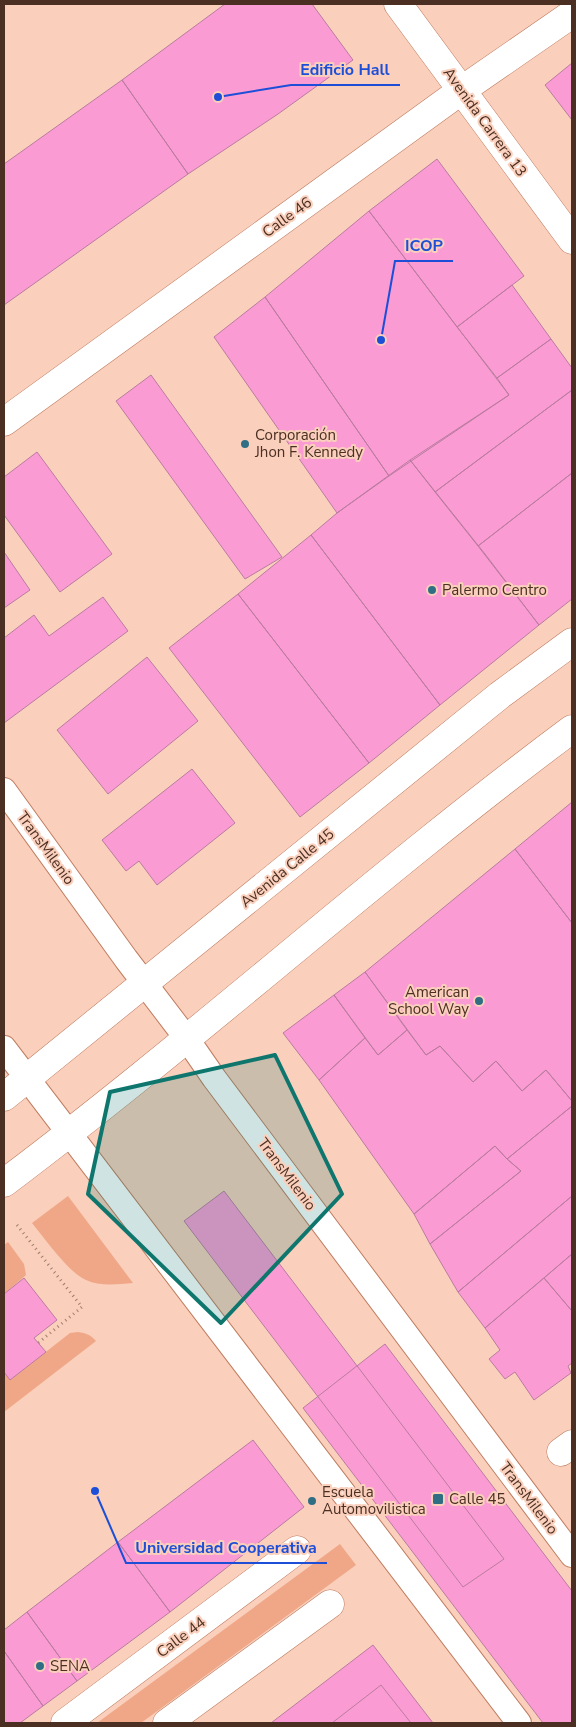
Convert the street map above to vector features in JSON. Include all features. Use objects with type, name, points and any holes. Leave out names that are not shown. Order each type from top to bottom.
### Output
[{"type":"main road","name":"Avenida Carrera 13","points":[[398,4],[572,240]]},
{"type":"main road","name":"Calle 46","points":[[4,422],[462,90],[572,14]]},
{"type":"main road","name":"Avenida Calle 45","points":[[4,1097],[500,695],[572,642]]},
{"type":"main road","points":[[4,1183],[187,1039],[402,862],[572,729]]},
{"type":"main road","name":"Calle 44","points":[[66,1723],[297,1550]]},
{"type":"main road","points":[[167,1723],[330,1604]]},
{"type":"lane","name":"TransMilenio","points":[[4,790],[214,1078],[572,1555]]},
{"type":"lane","points":[[4,1048],[519,1723]]},
{"type":"path","points":[[17,1225],[82,1307],[38,1343]]},
{"type":"highlighted area","points":[[275,1055],[342,1194],[221,1323],[88,1194],[110,1092]]},
{"type":"shaded area","points":[[68,1196],[133,1283],[98,1284],[79,1276],[58,1255],[32,1223]]},
{"type":"shaded area","points":[[8,1242],[24,1264],[26,1275],[4,1294],[4,1245]]},
{"type":"shaded area","points":[[78,1332],[92,1337],[96,1341],[4,1412],[4,1372],[10,1380],[70,1333]]},
{"type":"shaded area","points":[[340,1544],[356,1565],[141,1723],[97,1723]]},
{"type":"building","points":[[225,4],[312,4],[353,60],[278,114],[188,174],[122,80]]},
{"type":"building","points":[[572,63],[572,120],[545,85]]},
{"type":"building","points":[[122,80],[188,174],[4,305],[4,164]]},
{"type":"building","points":[[437,159],[524,276],[457,327],[369,211]]},
{"type":"building","points":[[369,211],[509,395],[389,476],[265,297]]},
{"type":"building","points":[[512,285],[551,339],[497,378],[457,327]]},
{"type":"building","points":[[265,297],[389,476],[337,513],[214,337]]},
{"type":"building","points":[[551,339],[572,368],[572,390],[435,492],[410,460],[509,395],[497,378]]},
{"type":"building","points":[[151,375],[282,557],[245,579],[116,401]]},
{"type":"building","points":[[572,390],[572,473],[478,546],[435,492]]},
{"type":"building","points":[[37,452],[112,554],[60,592],[4,515],[4,477]]},
{"type":"building","name":"Palermo Centro","points":[[410,460],[539,625],[440,705],[311,535],[337,513]]},
{"type":"building","points":[[572,473],[572,599],[539,625],[478,546]]},
{"type":"building","points":[[311,535],[440,705],[369,763],[238,594]]},
{"type":"building","points":[[4,552],[30,590],[4,608]]},
{"type":"building","points":[[238,594],[369,763],[300,817],[169,648]]},
{"type":"building","points":[[103,597],[128,631],[4,723],[4,638],[34,615],[49,636]]},
{"type":"building","points":[[147,657],[198,721],[108,794],[57,730]]},
{"type":"building","points":[[192,769],[235,823],[157,885],[139,861],[126,871],[102,840]]},
{"type":"building","points":[[572,802],[572,923],[515,849]]},
{"type":"building","name":"American School Way","points":[[515,849],[572,923],[572,1101],[546,1070],[522,1091],[496,1061],[473,1082],[440,1046],[426,1055],[365,972]]},
{"type":"building","points":[[365,972],[407,1030],[378,1055],[334,995]]},
{"type":"building","points":[[334,995],[365,1038],[319,1080],[283,1033]]},
{"type":"building","points":[[407,1030],[426,1055],[440,1046],[473,1082],[496,1061],[522,1091],[546,1070],[572,1101],[572,1106],[507,1159],[495,1146],[414,1214],[319,1080],[365,1038],[378,1055]]},
{"type":"building","points":[[572,1106],[572,1196],[458,1292],[430,1244],[521,1171],[507,1159]]},
{"type":"building","points":[[495,1146],[521,1171],[430,1244],[414,1214]]},
{"type":"building","name":"Calle 45","points":[[224,1191],[504,1559],[463,1587],[184,1221]]},
{"type":"building","points":[[572,1196],[572,1254],[485,1328],[458,1292]]},
{"type":"building","points":[[572,1254],[572,1311],[544,1278]]},
{"type":"building","points":[[24,1278],[57,1320],[34,1338],[46,1352],[10,1380],[4,1372],[4,1294]]},
{"type":"building","points":[[544,1278],[572,1311],[572,1363],[568,1366],[571,1373],[534,1400],[515,1372],[505,1379],[489,1359],[500,1350],[485,1328]]},
{"type":"building","name":"Calle 45","points":[[385,1344],[572,1591],[572,1723],[543,1723],[303,1408]]},
{"type":"building","points":[[253,1440],[304,1507],[170,1612],[118,1542]]},
{"type":"building","points":[[118,1542],[170,1612],[77,1681],[27,1612]]},
{"type":"building","name":"SENA","points":[[27,1612],[77,1681],[43,1706],[4,1651],[4,1630]]},
{"type":"building","points":[[373,1645],[433,1723],[271,1723]]},
{"type":"building","points":[[4,1651],[43,1706],[20,1723],[4,1723]]},
{"type":"building","points":[[381,1685],[411,1723],[332,1723]]},
{"type":"place","name":"Edificio Hall","points":[[218,97]]},
{"type":"place","name":"ICOP","points":[[381,340]]},
{"type":"place","name":"Corporación Jhon F. Kennedy","points":[[245,444]]},
{"type":"place","name":"Palermo Centro","points":[[432,590]]},
{"type":"place","name":"American School Way","points":[[479,1001]]},
{"type":"place","name":"Universidad Cooperativa","points":[[95,1491]]},
{"type":"place","name":"Calle 45","points":[[438,1499]]},
{"type":"place","name":"Escuela Automovilistica","points":[[312,1501]]},
{"type":"place","name":"SENA","points":[[40,1666]]}]
